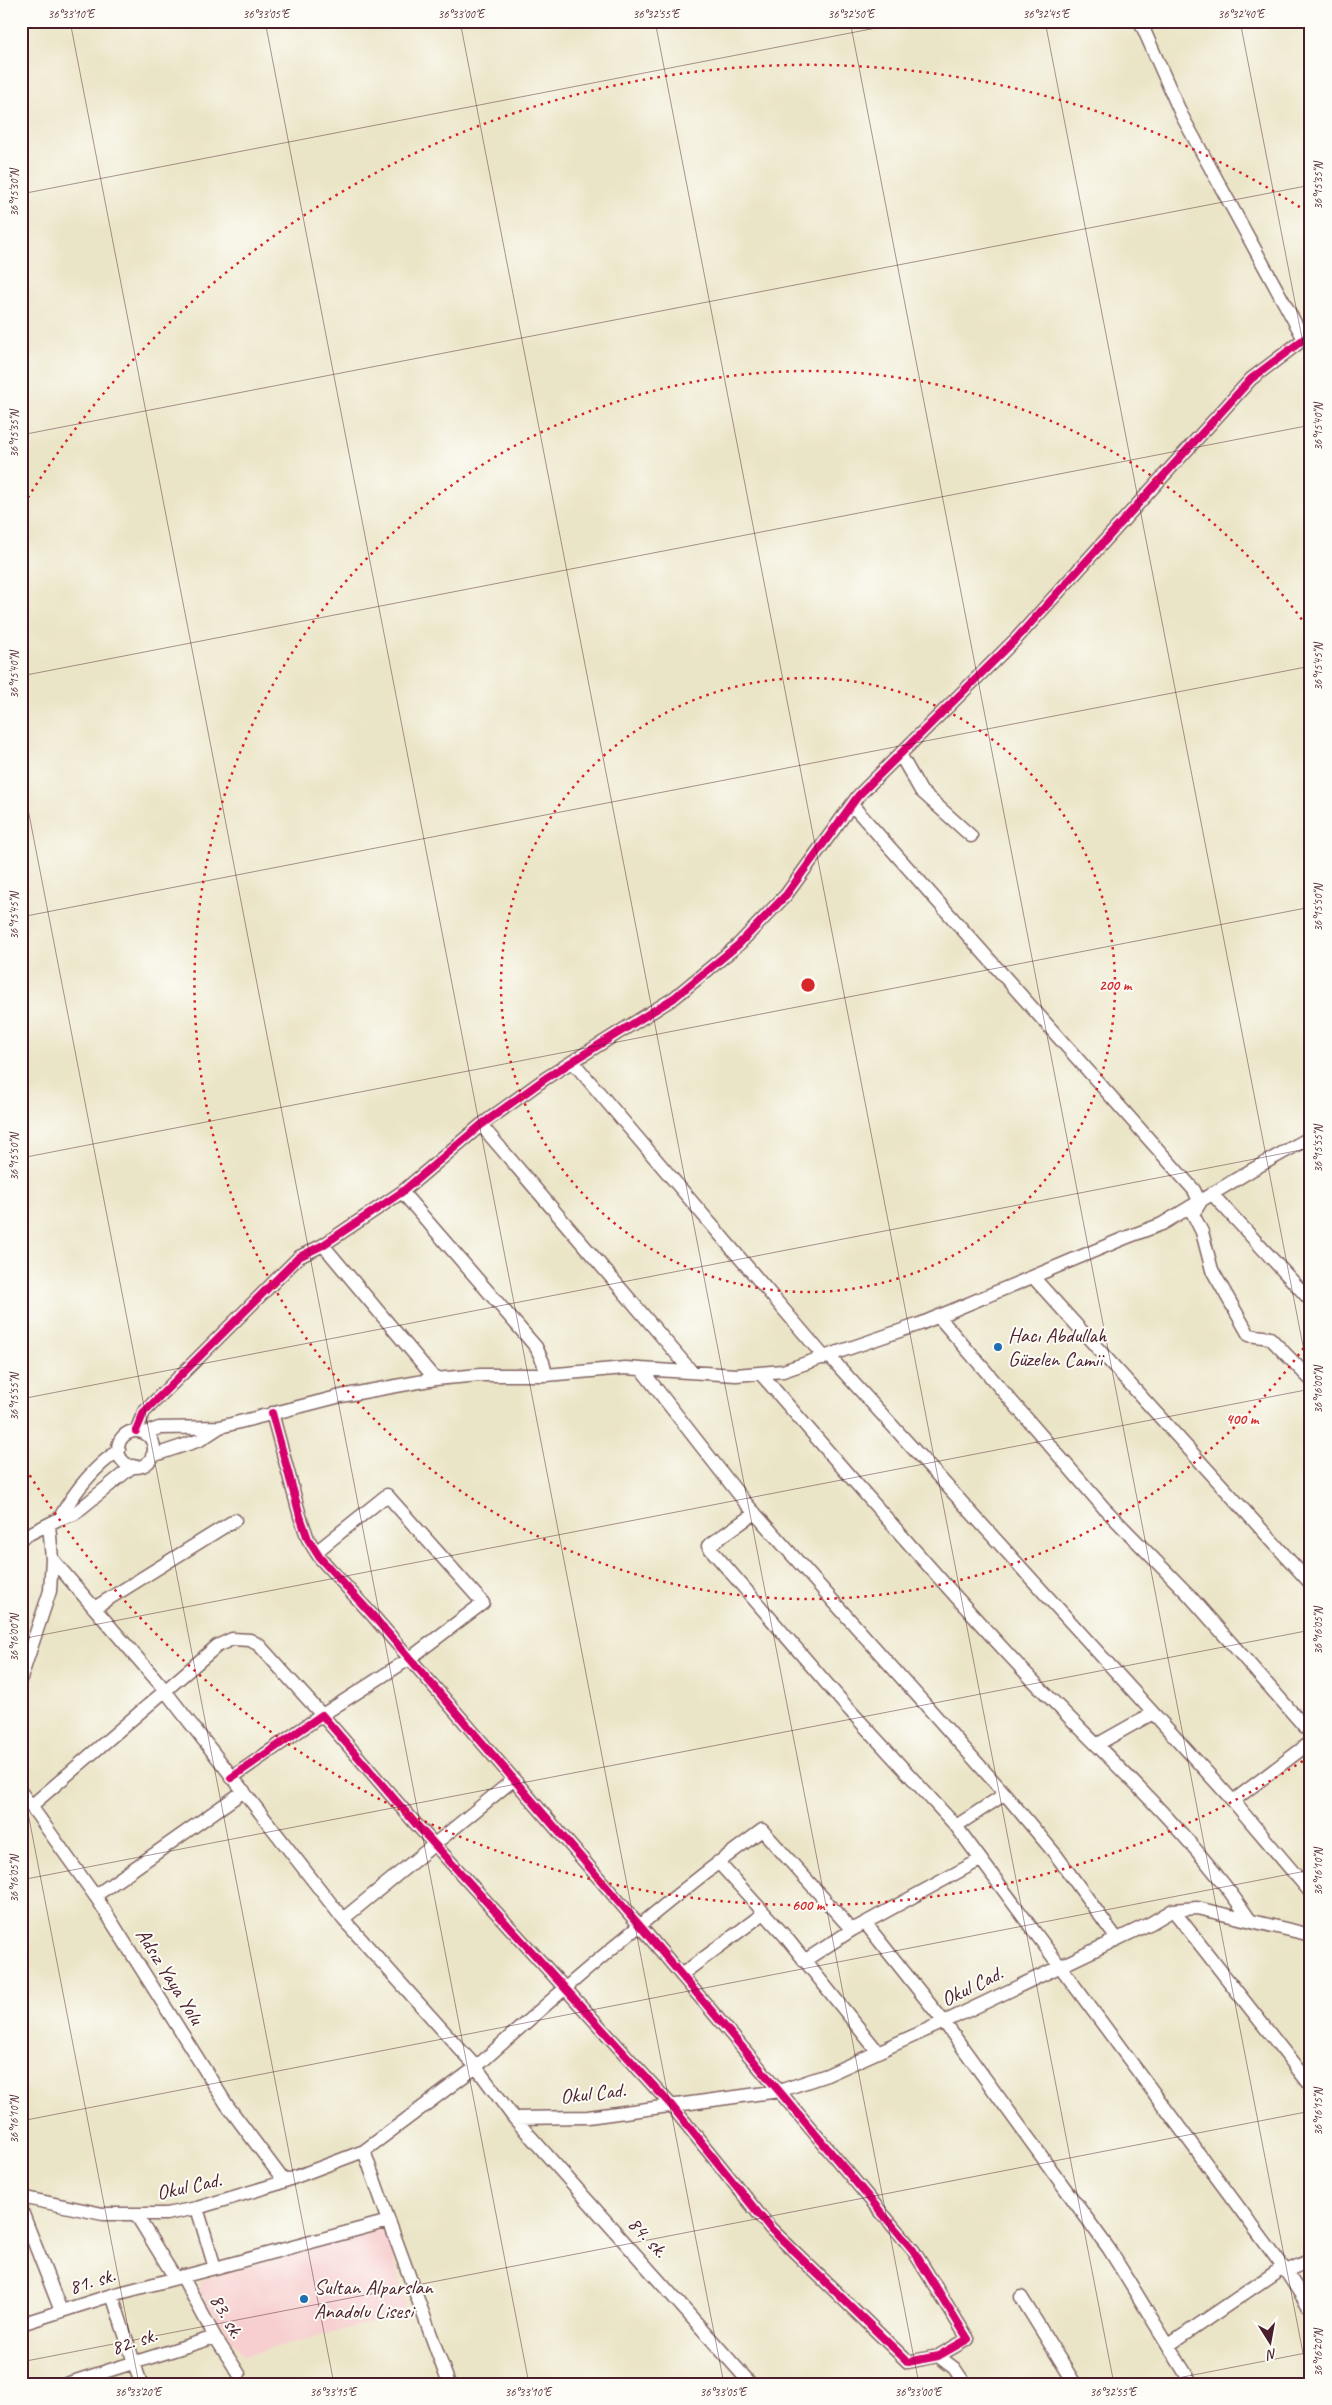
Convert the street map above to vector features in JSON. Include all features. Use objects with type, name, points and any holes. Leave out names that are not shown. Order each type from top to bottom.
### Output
[{"type":"street","points":[[140,1432],[144,1412],[271,1283],[299,1258],[323,1245],[402,1192],[481,1125],[546,1078],[674,998],[738,945],[786,895],[852,805],[1017,638],[1251,379],[1308,342],[1182,116],[1140,21]]},
{"type":"street","points":[[901,756],[921,791],[971,836]]},
{"type":"street","points":[[852,805],[1194,1190],[1200,1203]]},
{"type":"street","points":[[573,1062],[828,1358],[1234,1801],[1311,1893]]},
{"type":"street","points":[[481,1125],[692,1372]]},
{"type":"street","points":[[220,1427],[200,1440],[152,1456],[142,1466],[133,1466],[122,1458],[119,1450],[123,1437],[140,1432],[160,1428],[220,1427],[341,1396],[434,1379],[480,1375],[546,1375],[624,1368],[736,1375],[784,1371],[828,1358],[938,1316],[1162,1224],[1200,1203],[1250,1170],[1311,1137]]},
{"type":"street","points":[[402,1192],[536,1347],[546,1375]]},
{"type":"street","points":[[1212,1195],[1311,1301]]},
{"type":"street","points":[[1200,1203],[1194,1214],[1202,1232],[1212,1270],[1249,1335],[1270,1338],[1311,1380]]},
{"type":"street","points":[[323,1245],[434,1379]]},
{"type":"street","points":[[1033,1277],[1311,1584]]},
{"type":"street","points":[[938,1316],[1104,1508],[1189,1595],[1311,1734]]},
{"type":"street","points":[[642,1369],[755,1513],[1005,1794],[1056,1855],[1117,1939]]},
{"type":"street","points":[[760,1373],[1009,1655],[1098,1744],[1226,1885],[1250,1920]]},
{"type":"street","points":[[31,1806],[217,1646],[240,1638],[250,1640],[264,1650],[434,1844],[671,2105],[771,2229],[908,2362],[938,2356],[968,2339],[913,2250],[640,1926],[316,1552],[308,1539],[300,1516],[272,1413]]},
{"type":"street","points":[[140,1432],[154,1443],[152,1456]]},
{"type":"street","points":[[21,1678],[50,1591],[54,1521],[103,1460],[119,1450]]},
{"type":"street","points":[[21,1538],[54,1521],[74,1514],[133,1466]]},
{"type":"street","points":[[231,1778],[322,1715],[409,1660],[483,1603],[388,1495],[316,1552]]},
{"type":"street","points":[[755,1513],[708,1546],[846,1706],[956,1826],[1284,2269],[1311,2310]]},
{"type":"street","points":[[94,1608],[235,1520]]},
{"type":"street","points":[[52,1559],[164,1690],[343,1919],[476,2067],[514,2118]]},
{"type":"street","points":[[1098,1744],[1153,1713]]},
{"type":"street","points":[[1234,1801],[1311,1742]]},
{"type":"street","points":[[343,1919],[513,1780]]},
{"type":"street","points":[[96,1896],[244,1791]]},
{"type":"street","name":"Adsız Yaya Yolu","points":[[21,1792],[96,1896],[227,2105],[284,2182]]},
{"type":"street","points":[[956,1826],[1005,1794]]},
{"type":"street","name":"Okul Cad.","points":[[21,2197],[103,2214],[137,2216],[197,2208],[284,2182],[364,2151],[476,2067],[565,1987],[718,1862],[762,1830],[852,1930]]},
{"type":"street","points":[[804,1961],[852,1930],[980,1860]]},
{"type":"street","points":[[718,1862],[764,1913],[878,2052]]},
{"type":"street","name":"Okul Cad.","points":[[514,2118],[588,2117],[779,2090],[826,2075],[944,2022],[1173,1910],[1197,1908],[1311,1935]]},
{"type":"street","points":[[1173,1910],[1311,2086]]},
{"type":"street","points":[[681,1975],[764,1913]]},
{"type":"street","points":[[866,1924],[944,2022],[1109,2249],[1192,2384]]},
{"type":"street","name":"84. sk.","points":[[514,2118],[751,2384]]},
{"type":"street","points":[[364,2151],[449,2384]]},
{"type":"street","points":[[197,2208],[215,2268]]},
{"type":"street","points":[[21,2209],[60,2312]]},
{"type":"street","name":"83. sk.","points":[[137,2216],[179,2277],[239,2374]]},
{"type":"street","name":"81. sk.","points":[[21,2324],[112,2295],[389,2221]]},
{"type":"street","points":[[1169,2345],[1284,2269],[1311,2260]]},
{"type":"street","points":[[112,2295],[141,2384]]},
{"type":"street","points":[[1022,2296],[1075,2384]]},
{"type":"street","name":"82. sk.","points":[[66,2384],[215,2337]]},
{"type":"street","points":[[938,2356],[954,2368],[965,2384]]},
{"type":"shaded area","name":"Sultan Alparslan Anadolu Lisesi","points":[[383,2229],[387,2232],[406,2306],[399,2315],[243,2356],[200,2292],[200,2280]]},
{"type":"cycle path","points":[[136,1431],[144,1412],[299,1257],[323,1245],[402,1192],[481,1125],[546,1078],[674,998],[738,945],[786,895],[858,796],[1017,638],[1251,379],[1304,339]]},
{"type":"cycle path","points":[[231,1778],[322,1715],[415,1823],[671,2105],[771,2229],[908,2362],[938,2356],[968,2339],[913,2250],[640,1926],[374,1617],[320,1558],[308,1539],[300,1516],[272,1413]]},
{"type":"place","name":"Hacı Abdullah Güzelen Camii","points":[[998,1347]]},
{"type":"place","name":"Sultan Alparslan Anadolu Lisesi","points":[[304,2299]]}]
